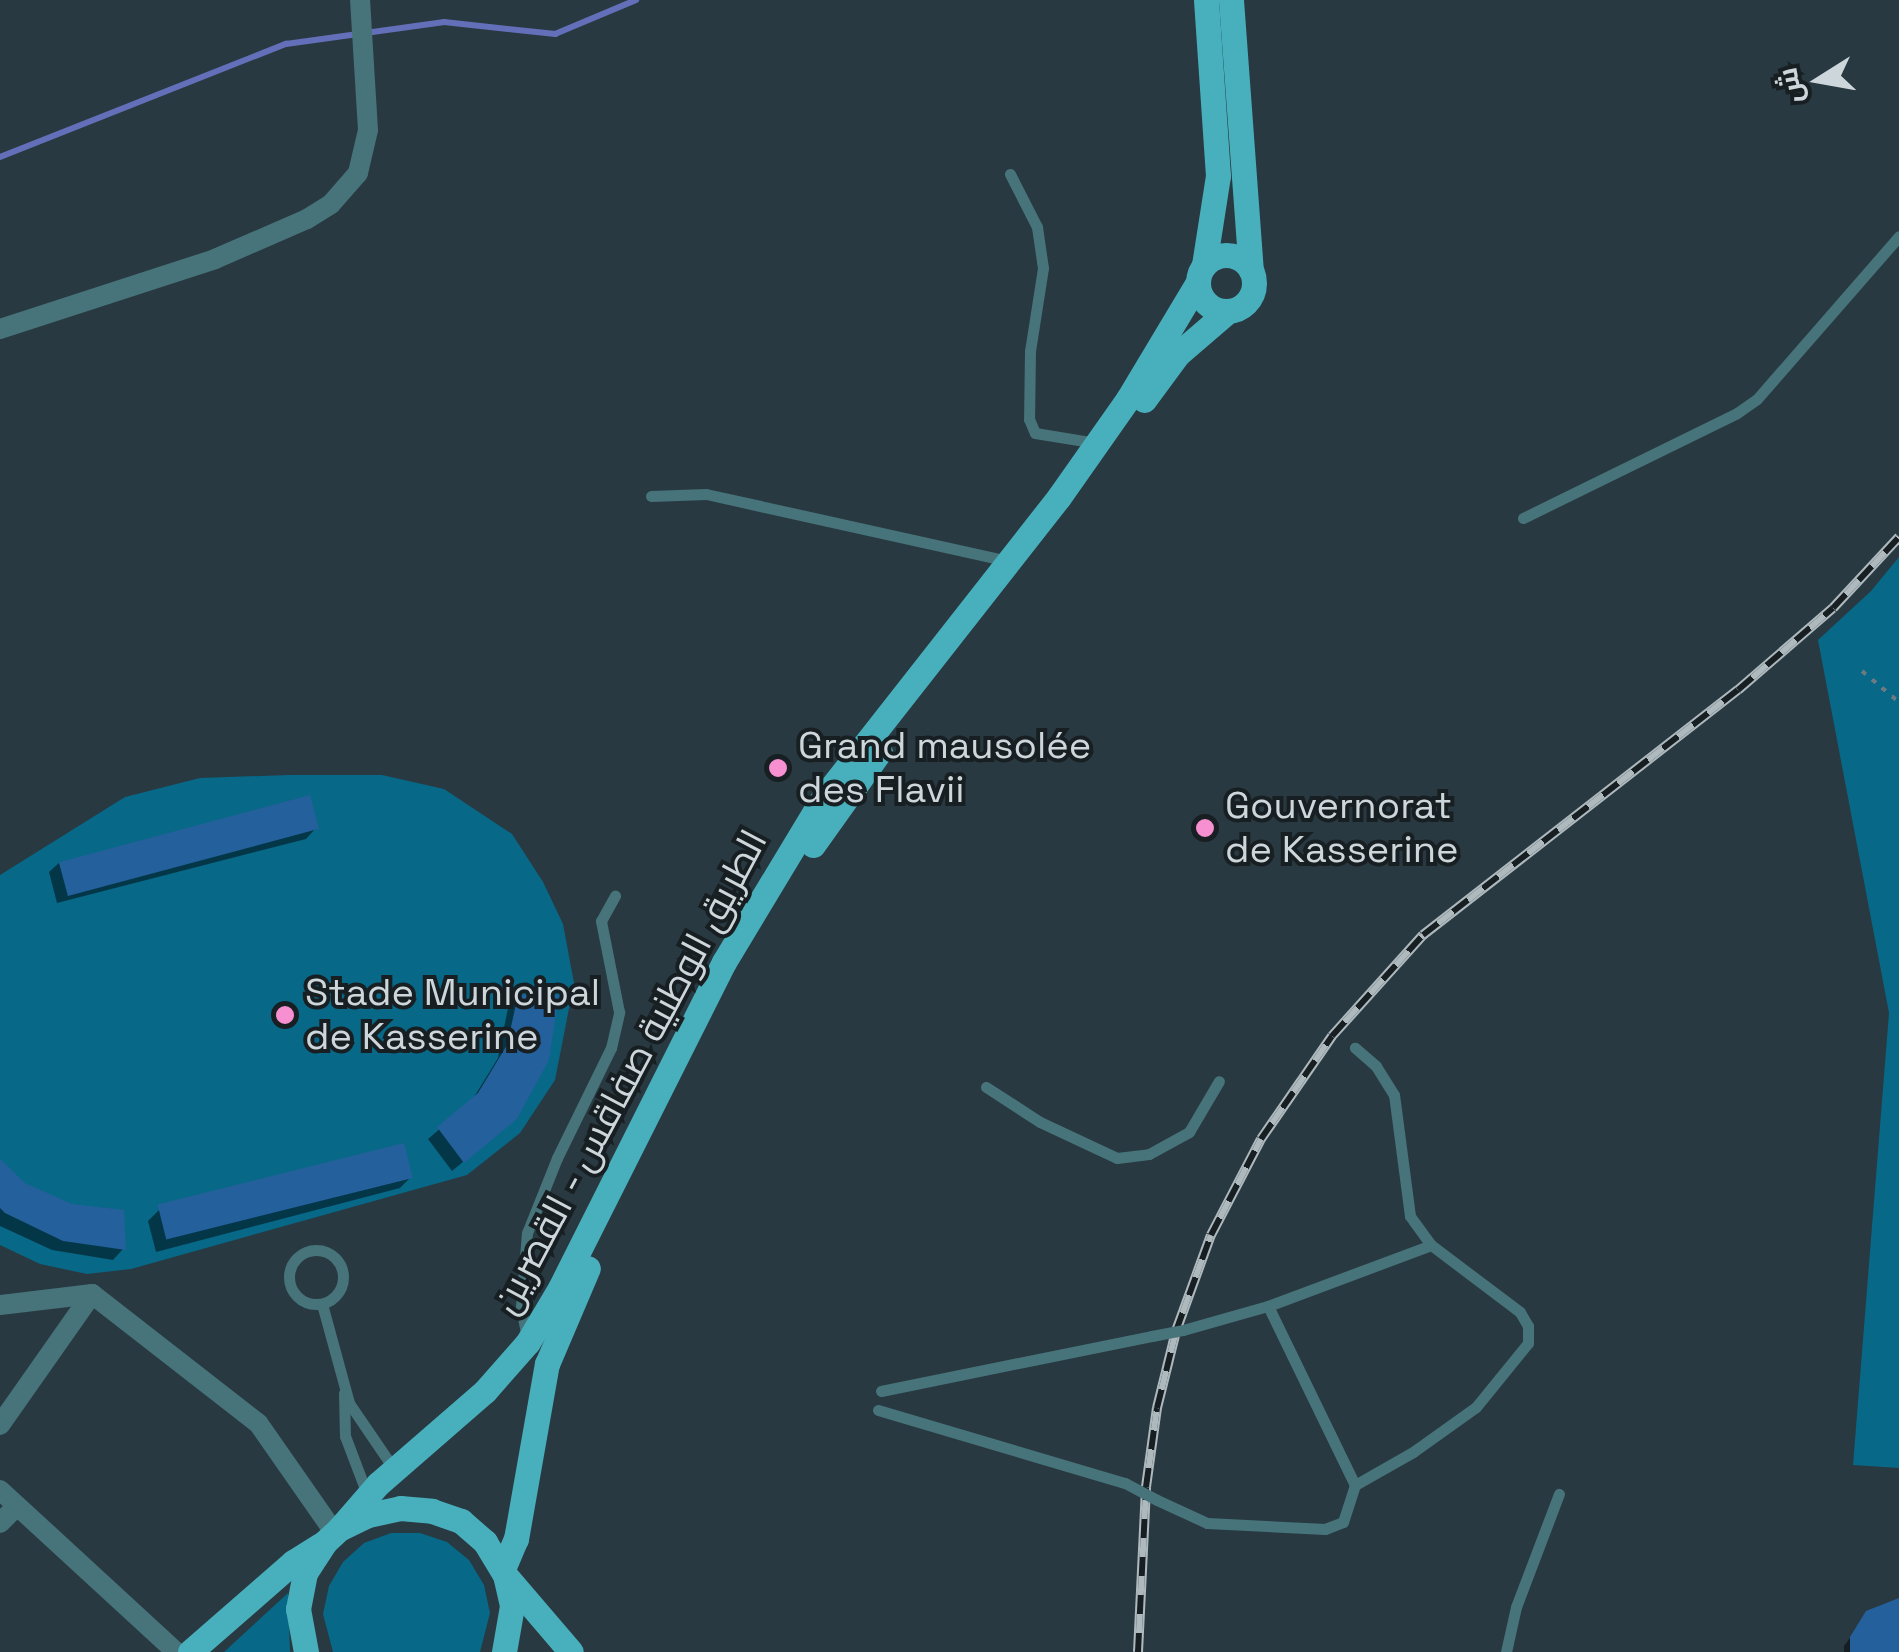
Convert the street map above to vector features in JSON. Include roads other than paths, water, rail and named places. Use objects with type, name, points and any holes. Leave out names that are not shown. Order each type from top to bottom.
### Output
[{"type":"main road","name":"الطريق الوطنية صفاقس - القصرين","points":[[1206,0],[1219,27],[1250,270]]},
{"type":"main road","name":"الطريق الوطنية صفاقس - القصرين","points":[[332,1534],[394,1468],[486,1391],[528,1342],[764,892],[823,798],[1098,442],[1201,273],[1218,176],[1219,27],[1231,0]]},
{"type":"main road","points":[[1229,255],[1250,270],[1250,296],[1228,311],[1203,300],[1201,273],[1229,255]]},
{"type":"main road","name":"الطريق الوطنية صفاقس - القصرين","points":[[504,1572],[516,1540],[547,1364],[586,1272],[764,922],[836,812],[1178,354],[1228,311]]},
{"type":"main road","points":[[190,1652],[292,1562],[332,1534],[368,1515],[400,1508],[432,1511],[460,1522],[485,1542],[504,1572],[571,1652]]},
{"type":"main road","points":[[306,1652],[298,1608],[306,1573],[332,1534]]},
{"type":"main road","points":[[504,1572],[512,1606],[504,1652]]},
{"type":"street","points":[[0,329],[216,259],[308,219],[350,186],[358,173],[368,130],[360,0]]},
{"type":"street","points":[[0,1306],[92,1294],[258,1423],[332,1534]]},
{"type":"street","points":[[0,1425],[92,1294]]},
{"type":"street","points":[[0,1490],[176,1652]]},
{"type":"street","points":[[0,1523],[17,1506]]},
{"type":"lane","points":[[1010,174],[1037,227],[1043,268],[1030,351],[1029,419],[1035,433],[1098,442]]},
{"type":"lane","points":[[1523,518],[1737,414],[1757,398],[1899,236]]},
{"type":"lane","points":[[651,496],[706,494],[1008,561]]},
{"type":"lane","points":[[528,1342],[521,1307],[527,1232],[556,1158],[610,1048],[619,1012],[601,921],[614,896]]},
{"type":"lane","points":[[1355,1048],[1376,1066],[1394,1094],[1410,1216],[1430,1245],[1520,1312],[1528,1326],[1528,1342],[1476,1406],[1414,1452],[1355,1484]]},
{"type":"lane","points":[[986,1088],[1040,1122],[1116,1158],[1149,1154],[1190,1132],[1219,1081]]},
{"type":"lane","points":[[881,1391],[1183,1330],[1268,1306],[1430,1245]]},
{"type":"lane","points":[[306,1252],[333,1256],[342,1272],[341,1288],[322,1304],[298,1298],[290,1283],[292,1264],[306,1252]]},
{"type":"lane","points":[[322,1304],[355,1417],[394,1468]]},
{"type":"lane","points":[[878,1410],[1125,1483],[1207,1523],[1325,1530],[1343,1522],[1355,1484],[1268,1306]]},
{"type":"lane","points":[[344,1389],[345,1436],[367,1494]]},
{"type":"lane","points":[[1506,1652],[1516,1607],[1559,1494]]},
{"type":"waterway","points":[[0,157],[286,44],[444,22],[555,34],[636,0]]},
{"type":"railway","points":[[1138,1652],[1146,1487],[1157,1408],[1176,1331],[1211,1235],[1261,1139],[1332,1036],[1423,935],[1738,690],[1833,608],[1899,537]]},
{"type":"place","name":"Grand mausolée des Flavii","points":[[778,768]]},
{"type":"place","name":"Gouvernorat de Kasserine","points":[[1205,828]]},
{"type":"place","name":"Stade Municipal de Kasserine","points":[[285,1015]]}]
